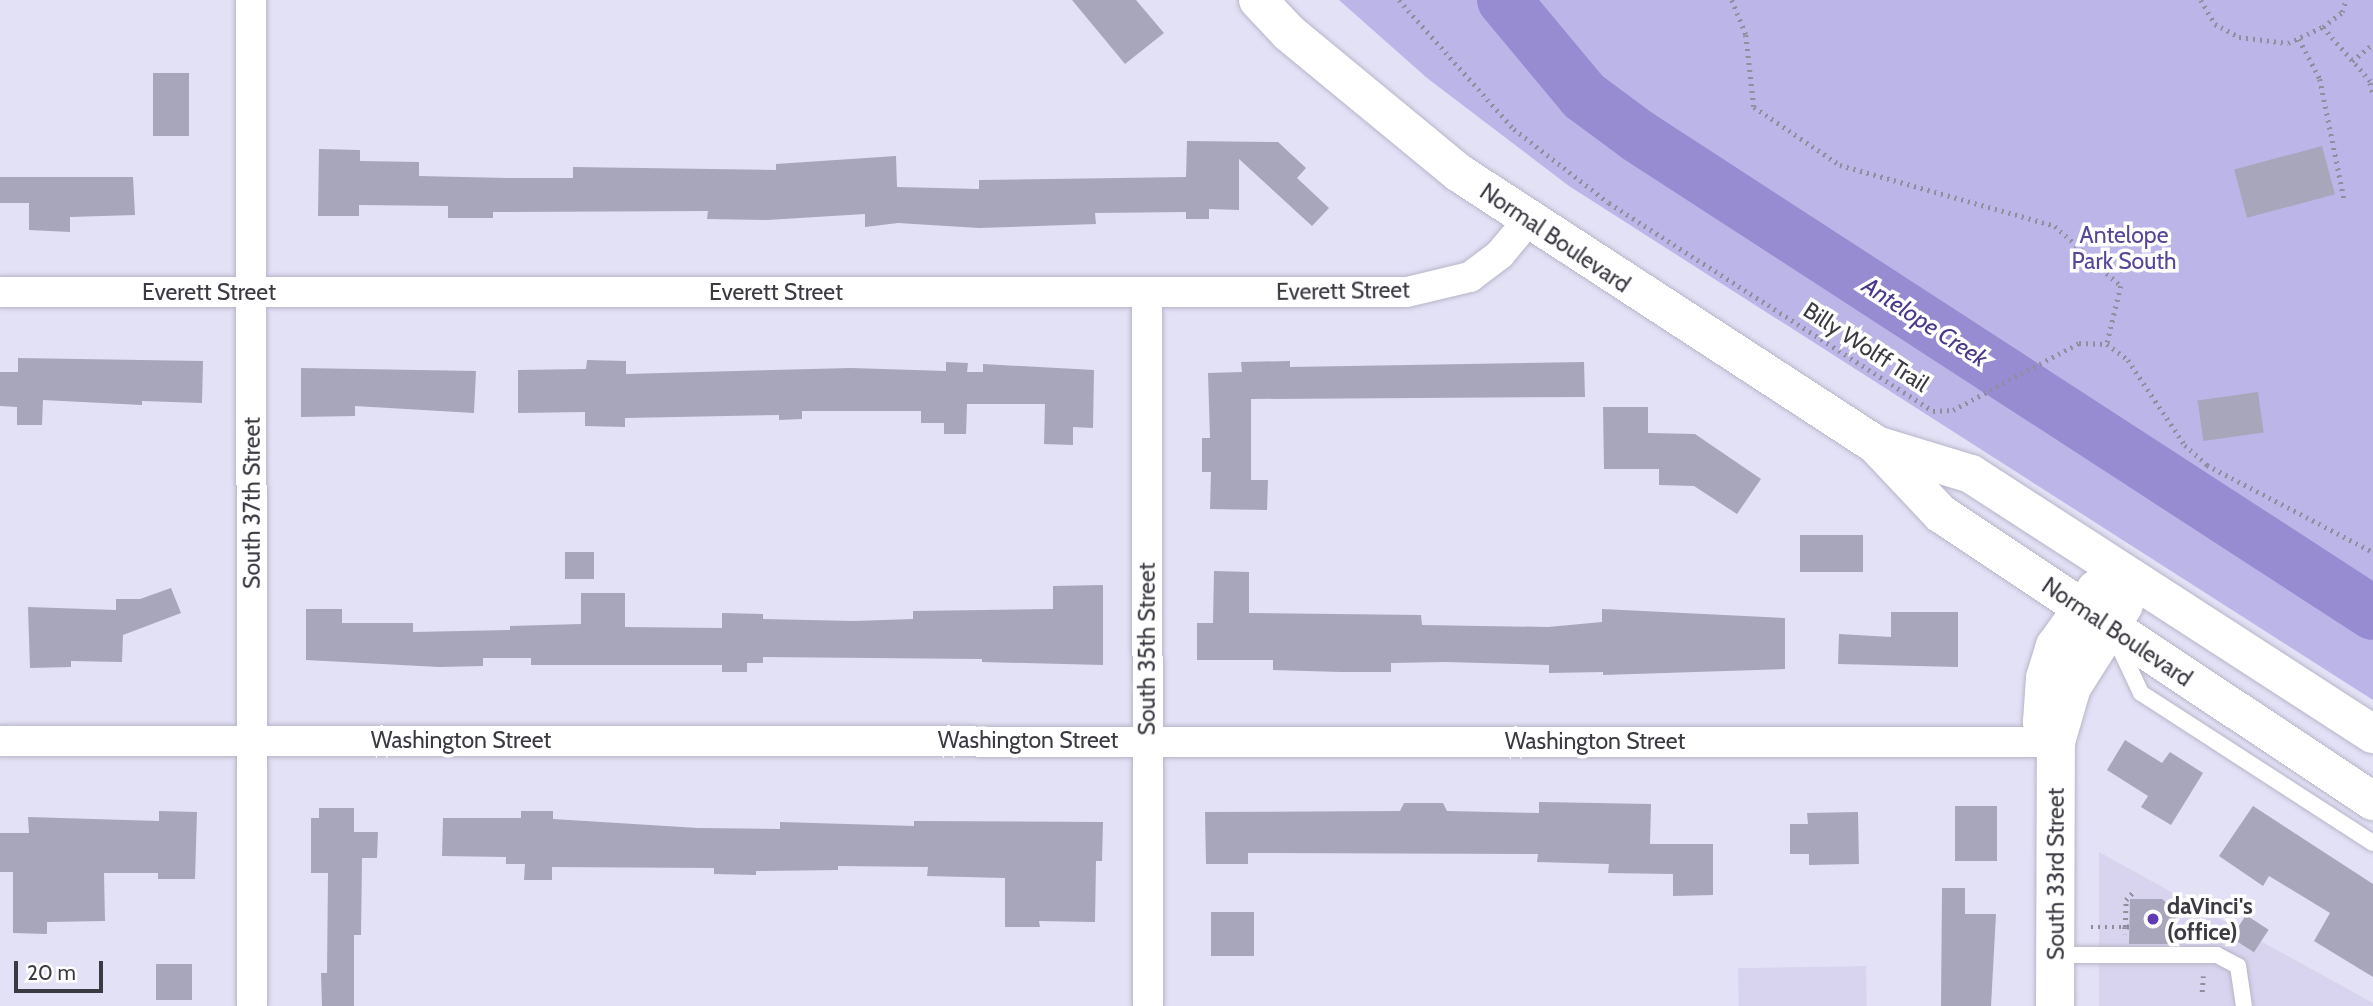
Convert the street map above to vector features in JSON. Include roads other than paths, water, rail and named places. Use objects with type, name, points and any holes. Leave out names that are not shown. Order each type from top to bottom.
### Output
[{"type":"main road","name":"Normal Boulevard","points":[[1258,0],[1289,33],[1379,109],[1527,222],[1876,445],[1941,514],[2373,801]]},
{"type":"main road","name":"Normal Boulevard","points":[[1876,445],[1971,474],[2373,734]]},
{"type":"main road","name":"South 33rd Street","points":[[2055,1006],[2056,742],[2042,722],[2042,691],[2055,646],[2096,618],[2126,575]]},
{"type":"street","name":"South 37th Street","points":[[251,0],[253,1006]]},
{"type":"street","name":"Everett Street","points":[[0,292],[1147,292],[1429,289],[1470,277],[1500,254],[1527,222]]},
{"type":"street","name":"South 35th Street","points":[[1147,292],[1148,1006]]},
{"type":"street","name":"Washington Street","points":[[0,741],[2056,742]]},
{"type":"lane","points":[[2096,618],[2141,693],[2373,843]]},
{"type":"lane","points":[[2055,955],[2217,955],[2238,966],[2244,1006]]},
{"type":"waterway","name":"Antelope Creek","points":[[1504,0],[1584,96],[1638,136],[2373,613]]},
{"type":"place","name":"daVinci's (office)","points":[[2153,919]]},
{"type":"park label","name":"Antelope Park South","points":[[2124,248]]}]
